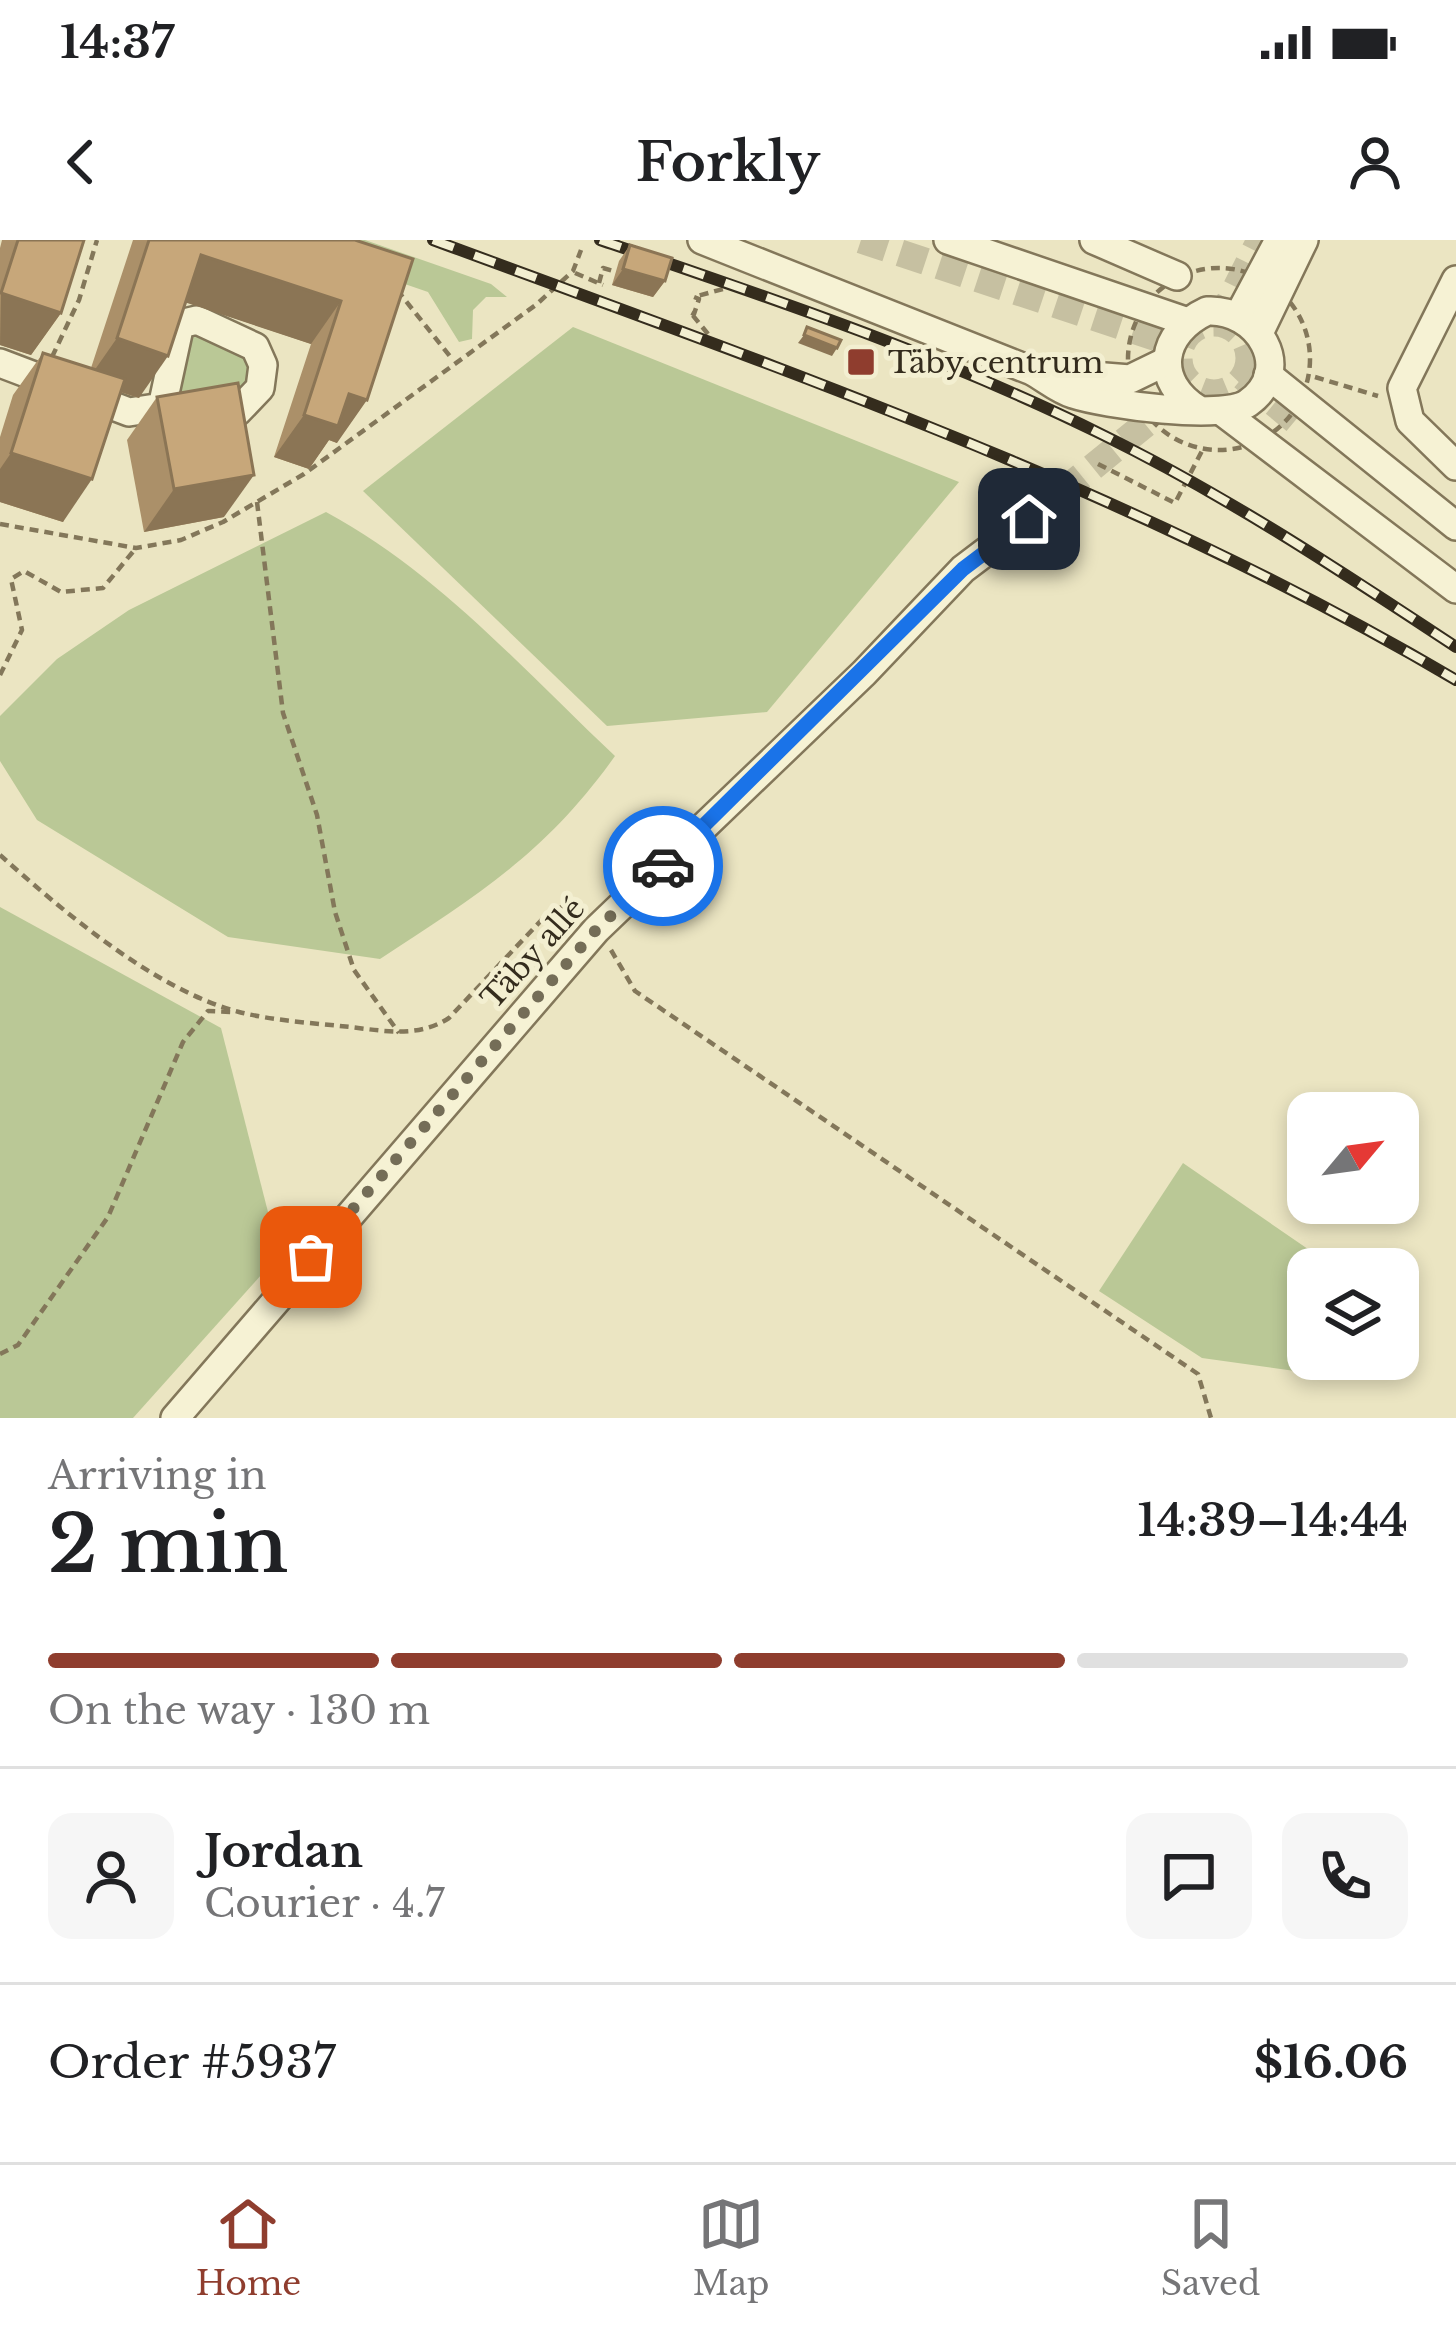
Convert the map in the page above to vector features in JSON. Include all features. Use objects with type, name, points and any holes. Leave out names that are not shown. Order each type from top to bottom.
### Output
[{"type":"street","points":[[702,240],[746,245],[1032,371],[1070,394],[1212,411],[1247,404],[1268,375],[1269,353],[1250,323],[1207,310],[1185,321],[1174,333],[1165,362],[1172,385],[1212,411],[1456,589]]},
{"type":"street","points":[[948,240],[1185,321]]},
{"type":"street","points":[[1094,240],[1177,276]]},
{"type":"street","points":[[1250,323],[1280,240]]},
{"type":"street","points":[[1250,323],[1304,240]]},
{"type":"street","points":[[1456,280],[1408,368],[1402,400],[1427,443],[1456,466]]},
{"type":"street","points":[[1032,371],[1130,379],[1165,362]]},
{"type":"street","points":[[0,363],[129,412],[162,407]]},
{"type":"street","points":[[1268,375],[1456,526]]},
{"type":"street","points":[[1298,423],[1456,545]]},
{"type":"street","name":"Täby allé","points":[[176,1418],[604,941],[963,569],[1029,519]]},
{"type":"path","points":[[41,380],[80,300],[97,240]]},
{"type":"path","points":[[0,524],[136,548],[181,540],[304,474],[537,304],[573,272],[581,250]]},
{"type":"path","points":[[573,272],[601,284],[603,268],[617,272]]},
{"type":"path","points":[[382,285],[404,293],[454,362]]},
{"type":"path","points":[[708,334],[690,313],[699,298],[694,297],[723,289]]},
{"type":"path","points":[[1287,298],[1306,334],[1310,375],[1359,393],[1402,400]]},
{"type":"path","points":[[696,306],[707,309]]},
{"type":"path","points":[[1098,464],[1175,503],[1203,449]]},
{"type":"path","points":[[257,502],[284,713],[316,815],[335,912],[354,970],[399,1033]]},
{"type":"path","points":[[0,675],[22,630],[11,579],[24,571],[61,592],[104,588],[136,548]]},
{"type":"path","points":[[0,855],[103,938],[196,995],[238,1012]]},
{"type":"path","points":[[0,1354],[18,1345],[108,1217],[183,1042],[208,1011],[399,1033],[432,1029],[551,910],[566,906],[604,941],[635,991],[1198,1374],[1211,1418]]},
{"type":"green space","points":[[277,240],[365,240],[491,284],[507,297],[486,297],[473,310],[472,339],[459,342],[428,292]]},
{"type":"green space","points":[[573,327],[959,482],[767,712],[607,726],[363,491]]},
{"type":"green space","points":[[200,330],[252,361],[248,386],[232,405],[170,400],[191,333]]},
{"type":"green space","points":[[326,512],[367,536],[443,593],[615,756],[536,846],[479,892],[380,959],[228,937],[37,820],[0,761],[0,716],[57,659],[129,610]]},
{"type":"green space","points":[[0,907],[221,1028],[279,1255],[133,1418],[0,1418]]},
{"type":"green space","points":[[1183,1163],[1306,1248],[1287,1248],[1287,1370],[1202,1358],[1099,1291]]},
{"type":"building","points":[[18,240],[84,240],[61,313],[1,293]]},
{"type":"building","points":[[149,240],[355,240],[413,259],[367,400],[349,394],[338,426],[304,415],[341,301],[201,255],[168,356],[117,338]]},
{"type":"building","points":[[630,245],[672,258],[665,281],[623,269]]},
{"type":"building","points":[[807,327],[841,340],[837,348],[804,335]]},
{"type":"building","points":[[43,353],[125,379],[92,479],[11,453]]},
{"type":"building","points":[[238,383],[254,475],[174,489],[157,397]]},
{"type":"tunnel","points":[[861,240],[1181,346]]},
{"type":"tunnel","points":[[1218,324],[1260,240]]},
{"type":"tunnel","points":[[1214,323],[1239,333],[1249,358],[1239,383],[1214,393],[1189,383],[1179,358],[1189,333],[1214,323]]},
{"type":"tunnel","points":[[1243,377],[1298,423]]},
{"type":"tunnel","points":[[1029,519],[1175,400]]},
{"type":"railway","points":[[433,240],[825,386],[1083,491],[1334,612],[1456,680]]},
{"type":"railway","points":[[600,240],[855,329],[1042,406],[1239,509],[1456,647]]},
{"type":"way so far","points":[[311,1257],[596,930],[663,866]]},
{"type":"place","name":"Täby centrum","points":[[861,362]]},
{"type":"route","points":[[663,866],[864,673],[963,569],[1029,519]]}]
